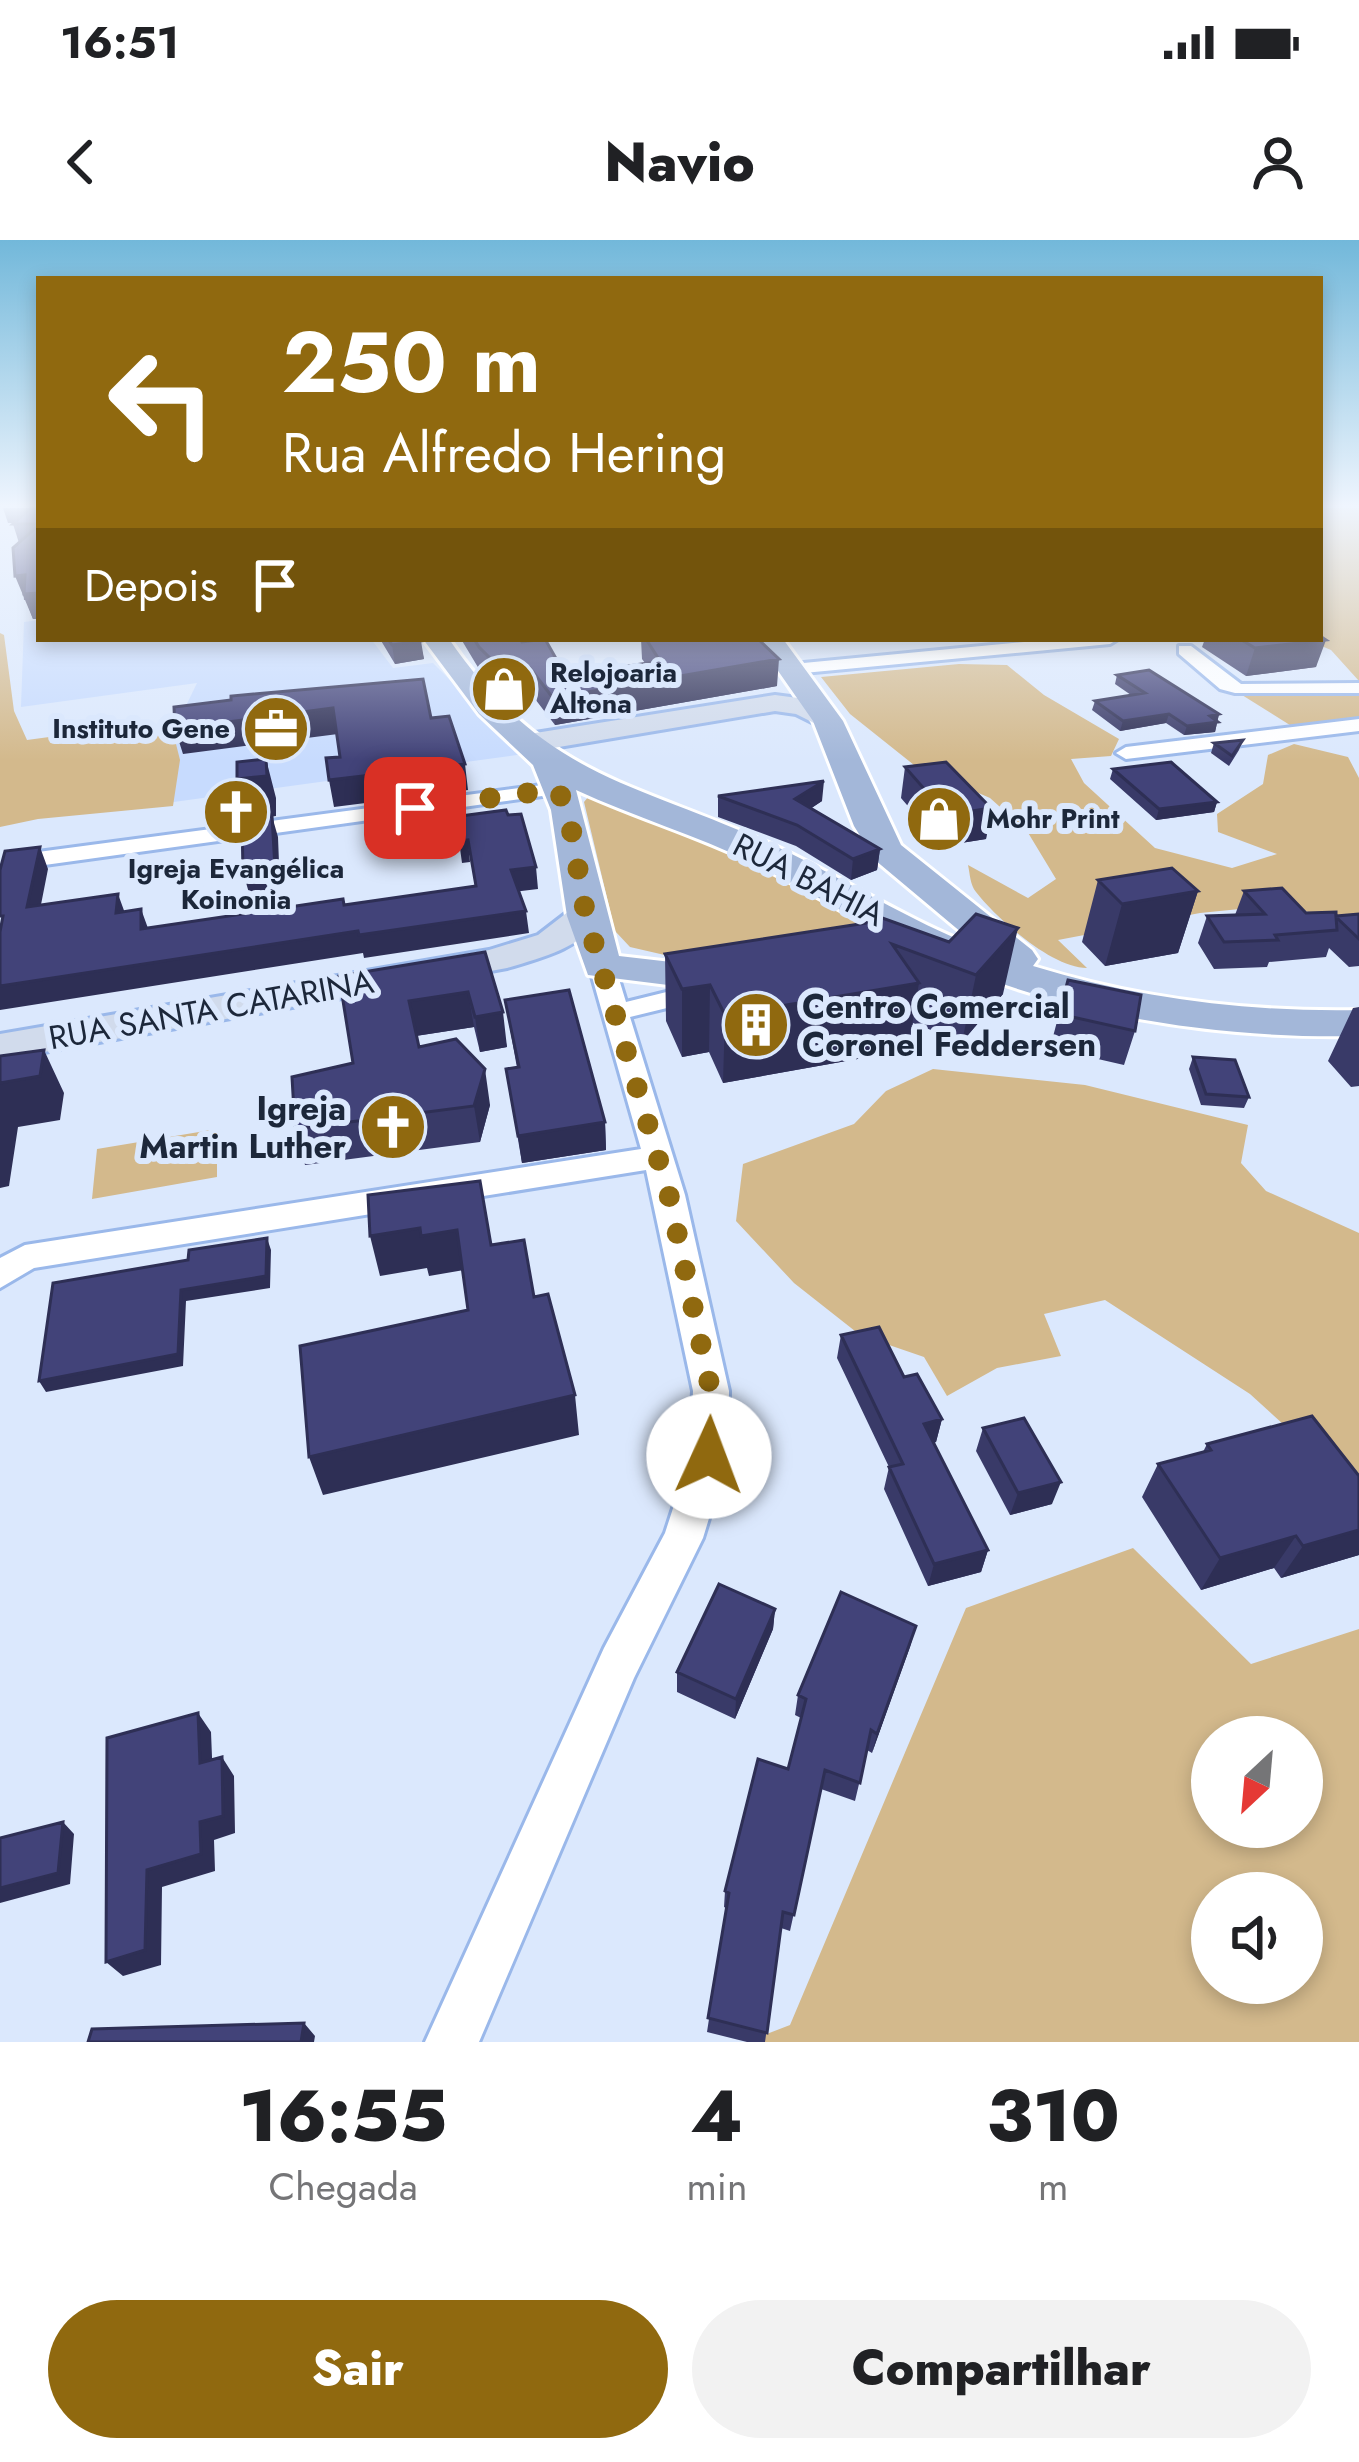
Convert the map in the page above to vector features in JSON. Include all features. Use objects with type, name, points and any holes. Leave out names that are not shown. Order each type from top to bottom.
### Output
[{"type":"main road","points":[[438,642],[478,694],[545,764],[568,810],[586,916],[602,966],[759,979]]},
{"type":"main road","points":[[772,642],[828,721],[871,826],[888,852],[921,884],[956,905],[1052,982]]},
{"type":"main road","points":[[545,764],[775,703],[803,706],[828,721]]},
{"type":"main road","name":"RUA BAHIA","points":[[545,764],[768,856],[938,945],[1052,982],[1214,1015],[1359,1023]]},
{"type":"main road","points":[[880,962],[938,945],[931,927],[931,905],[921,884]]},
{"type":"main road","name":"RUA SANTA CATARINA","points":[[0,1047],[494,960],[551,943],[586,916]]},
{"type":"main road","name":"RUA SANTA CATARINA","points":[[494,960],[539,958],[602,966]]},
{"type":"street","points":[[794,669],[1078,642]]},
{"type":"street","points":[[1185,650],[1226,685],[1241,689],[1359,688]]},
{"type":"street","points":[[1126,753],[1359,725]]},
{"type":"street","points":[[23,861],[545,764]]},
{"type":"street","points":[[452,2042],[619,1664],[683,1538],[709,1456],[711,1391],[658,1157],[602,966]]},
{"type":"street","points":[[616,1013],[759,979]]},
{"type":"street","points":[[0,1275],[26,1257],[658,1157]]},
{"type":"shaded area","points":[[1323,592],[1359,592],[1359,681],[1331,650],[1312,642],[1323,642]]},
{"type":"shaded area","points":[[36,620],[36,642],[373,642],[393,668],[433,663],[524,754],[137,807],[197,683],[21,707],[24,622]]},
{"type":"shaded area","points":[[0,633],[14,711],[27,740],[101,730],[174,736],[180,760],[173,806],[0,827]]},
{"type":"shaded area","points":[[959,664],[1007,665],[1044,695],[1119,739],[1111,756],[1071,759],[1084,783],[1155,848],[1232,868],[1277,854],[1218,832],[1217,814],[1263,784],[1268,755],[1294,744],[1348,757],[1359,778],[1359,924],[1279,905],[1200,913],[1058,940],[1087,968],[1042,951],[985,903],[972,886],[968,865],[1028,898],[1056,879],[1027,831],[990,798],[914,765],[850,714],[821,677]]},
{"type":"shaded area","points":[[1359,691],[1359,719],[1293,727],[1242,695]]},
{"type":"shaded area","points":[[589,796],[723,846],[884,928],[669,956],[630,947],[615,931],[584,802]]},
{"type":"shaded area","points":[[933,1069],[1085,1085],[1248,1125],[1241,1163],[1266,1191],[1359,1233],[1359,1493],[1250,1394],[1105,1300],[1044,1314],[1061,1356],[997,1368],[947,1396],[924,1357],[860,1335],[794,1283],[736,1221],[743,1164],[854,1124],[886,1091]]},
{"type":"shaded area","points":[[217,1129],[217,1177],[92,1199],[97,1149]]},
{"type":"shaded area","points":[[1133,1548],[1251,1664],[1359,1629],[1359,2042],[746,2042],[790,2025],[966,1608]]},
{"type":"building","points":[[476,642],[547,642],[566,676],[660,661],[648,642],[761,642],[779,659],[553,698],[530,668],[505,673]]},
{"type":"building","points":[[1245,642],[1308,642],[1255,648]]},
{"type":"building","points":[[1149,670],[1219,714],[1210,716],[1218,722],[1187,726],[1169,714],[1123,721],[1095,701],[1145,693],[1117,675]]},
{"type":"building","points":[[423,679],[431,718],[449,716],[465,764],[329,780],[326,758],[340,757],[333,708],[175,729],[174,707],[231,700],[231,696]]},
{"type":"building","points":[[1243,740],[1232,756],[1214,743]]},
{"type":"building","points":[[266,759],[267,776],[237,779],[237,762]]},
{"type":"building","points":[[946,762],[991,808],[947,815],[905,767]]},
{"type":"building","points":[[1171,762],[1217,802],[1159,809],[1113,769]]},
{"type":"building","points":[[824,781],[795,799],[880,849],[853,859],[797,825],[718,796]]},
{"type":"building","points":[[506,810],[508,815],[521,814],[536,867],[511,870],[526,911],[359,935],[358,931],[0,986],[0,870],[5,851],[40,847],[27,907],[118,894],[116,913],[141,909],[141,929],[343,899],[344,905],[476,886],[468,840],[459,841],[453,817]]},
{"type":"building","points":[[272,816],[275,868],[243,872],[242,820]]},
{"type":"building","points":[[1172,868],[1198,891],[1122,904],[1098,880]]},
{"type":"building","points":[[1282,888],[1306,913],[1359,914],[1359,939],[1336,917],[1337,930],[1275,935],[1278,940],[1224,942],[1207,916],[1265,914],[1244,891]]},
{"type":"building","points":[[976,914],[1018,928],[976,975],[892,944],[919,983],[725,1015],[710,985],[682,989],[665,954],[866,923],[874,915],[949,942]]},
{"type":"building","points":[[485,952],[503,1012],[475,1017],[468,992],[409,1001],[419,1047],[456,1039],[485,1069],[474,1106],[295,1129],[292,1077],[353,1063],[339,976]]},
{"type":"building","points":[[1068,980],[1141,995],[1135,1031],[1059,1014]]},
{"type":"building","points":[[569,990],[605,1122],[518,1136],[506,1069],[519,1067],[505,1000]]},
{"type":"building","points":[[44,1050],[40,1076],[0,1083],[0,1056]]},
{"type":"building","points":[[1193,1057],[1235,1060],[1249,1097],[1206,1094]]},
{"type":"building","points":[[480,1181],[491,1245],[524,1240],[534,1297],[548,1294],[575,1395],[309,1457],[300,1346],[468,1310],[457,1230],[421,1236],[420,1228],[370,1236],[368,1195]]},
{"type":"building","points":[[267,1238],[266,1276],[181,1290],[178,1354],[39,1381],[53,1283],[188,1260],[189,1250]]},
{"type":"building","points":[[879,1327],[904,1377],[917,1374],[942,1419],[924,1424],[988,1550],[934,1564],[889,1467],[903,1464],[841,1335]]},
{"type":"building","points":[[1312,1416],[1359,1476],[1359,1530],[1303,1546],[1296,1536],[1220,1558],[1158,1464],[1211,1450],[1207,1444]]},
{"type":"building","points":[[1024,1418],[1061,1482],[1018,1493],[983,1428]]},
{"type":"building","points":[[719,1584],[775,1609],[736,1699],[677,1672]]},
{"type":"building","points":[[841,1592],[916,1626],[877,1734],[871,1730],[860,1783],[825,1770],[794,1915],[783,1912],[767,2033],[708,2018],[729,1893],[725,1891],[758,1759],[788,1769],[806,1699],[798,1695]]},
{"type":"building","points":[[198,1713],[200,1763],[222,1757],[223,1816],[200,1822],[201,1854],[147,1870],[145,1950],[106,1962],[107,1738]]},
{"type":"building","points":[[63,1822],[58,1873],[0,1888],[0,1838]]},
{"type":"building","points":[[304,2023],[301,2042],[88,2042],[92,2029]]},
{"type":"place","name":"Relojoaria Altona","points":[[504,689]]},
{"type":"place","name":"Instituto Gene","points":[[276,729]]},
{"type":"place","name":"Igreja Evangélica Koinonia","points":[[236,812]]},
{"type":"place","name":"Mohr Print","points":[[939,819]]},
{"type":"place","name":"Centro Comercial Coronel Feddersen","points":[[756,1025]]},
{"type":"place","name":"Igreja Martin Luther","points":[[393,1127]]},
{"type":"route","points":[[415,808],[557,789],[568,810],[586,916],[669,1195],[711,1391],[709,1456]]}]
